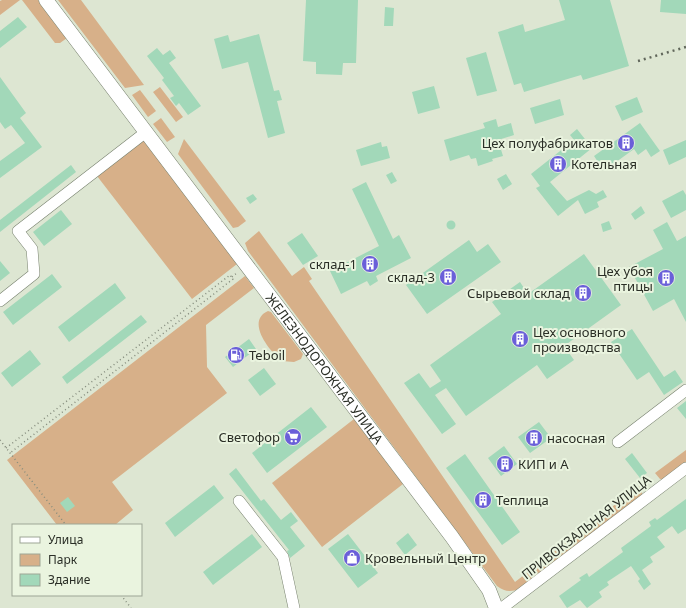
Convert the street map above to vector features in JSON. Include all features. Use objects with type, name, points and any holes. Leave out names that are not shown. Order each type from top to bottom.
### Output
[{"type":"main road","name":"ЖЕЛЕЗНОДОРОЖНАЯ УЛИЦА","points":[[46,0],[452,537],[489,590],[496,608]]},
{"type":"street","points":[[0,301],[34,274],[32,249],[18,232],[146,132]]},
{"type":"street","points":[[618,442],[686,390]]},
{"type":"street","name":"ПРИВОКЗАЛЬНАЯ УЛИЦА","points":[[502,608],[686,468]]},
{"type":"street","points":[[239,501],[283,557],[294,608]]},
{"type":"path","points":[[6,448],[230,275],[233,280],[10,453]]},
{"type":"path","points":[[0,440],[65,524]]},
{"type":"path","points":[[122,596],[131,608]]},
{"type":"green space","points":[[20,0],[0,15],[0,1]]},
{"type":"green space","points":[[22,0],[38,0],[67,38],[60,43],[55,43]]},
{"type":"green space","points":[[58,0],[81,0],[144,85],[125,88]]},
{"type":"green space","points":[[160,87],[183,117],[176,122],[153,92]]},
{"type":"green space","points":[[140,90],[156,111],[148,117],[132,95]]},
{"type":"green space","points":[[161,118],[175,137],[167,142],[153,124]]},
{"type":"green space","points":[[184,139],[246,221],[238,227],[233,228],[178,154]]},
{"type":"green space","points":[[144,140],[237,264],[192,299],[97,176]]},
{"type":"green space","points":[[259,231],[292,276],[304,267],[312,279],[309,281],[515,582],[639,486],[642,492],[642,497],[520,589],[508,591],[497,586],[248,251],[245,243]]},
{"type":"green space","points":[[245,276],[254,288],[206,325],[207,367],[227,393],[112,482],[133,510],[116,524],[56,524],[7,460]]},
{"type":"green space","points":[[268,311],[271,312],[303,354],[301,359],[294,362],[282,361],[266,344],[259,329],[259,322],[262,316]]},
{"type":"green space","points":[[354,419],[403,484],[322,547],[272,483]]},
{"type":"green space","points":[[686,450],[686,463],[664,480],[660,479],[655,473]]},
{"type":"building","points":[[306,0],[358,0],[356,63],[343,63],[342,75],[316,74],[316,62],[303,61]]},
{"type":"building","points":[[559,0],[610,0],[629,66],[583,80],[581,75],[524,92],[521,83],[514,85],[498,32],[523,24],[525,32],[565,20]]},
{"type":"building","points":[[661,0],[686,0],[686,14],[660,12]]},
{"type":"building","points":[[385,7],[394,8],[393,26],[384,26]]},
{"type":"building","points":[[18,17],[27,27],[0,48],[0,31]]},
{"type":"building","points":[[259,34],[274,91],[279,90],[282,100],[277,101],[285,133],[268,138],[248,62],[222,69],[214,39],[228,35],[230,42]]},
{"type":"building","points":[[157,48],[163,55],[170,50],[176,58],[169,63],[201,106],[188,115],[179,103],[176,106],[170,98],[174,96],[162,80],[164,78],[147,56]]},
{"type":"building","points":[[486,52],[497,91],[477,96],[466,58]]},
{"type":"building","points":[[0,77],[26,113],[20,118],[42,147],[0,178],[0,161],[25,143],[11,125],[5,129],[0,122]]},
{"type":"building","points":[[434,86],[440,108],[418,114],[412,92]]},
{"type":"building","points":[[637,97],[643,112],[622,121],[615,106]]},
{"type":"building","points":[[560,99],[564,115],[535,124],[530,108]]},
{"type":"building","points":[[496,119],[498,127],[511,123],[514,135],[498,140],[503,156],[492,159],[493,161],[478,166],[476,158],[471,159],[469,155],[450,161],[444,140],[485,128],[483,123]]},
{"type":"building","name":"Цех полуфабрикатов","points":[[640,123],[660,151],[651,157],[646,149],[638,155],[634,149],[612,165],[610,162],[602,168],[594,156]]},
{"type":"building","points":[[577,129],[592,148],[550,182],[567,201],[589,190],[596,194],[603,190],[607,197],[597,202],[599,207],[585,214],[578,200],[558,216],[536,188],[540,186],[531,174],[574,140],[570,135]]},
{"type":"building","points":[[686,140],[686,157],[669,165],[663,150]]},
{"type":"building","points":[[381,142],[382,147],[387,146],[390,158],[361,166],[356,150]]},
{"type":"building","points":[[71,165],[76,172],[0,232],[0,220]]},
{"type":"building","points":[[392,172],[397,181],[391,184],[386,175]]},
{"type":"building","points":[[506,174],[512,184],[503,190],[497,179]]},
{"type":"building","name":"склад-1","points":[[366,182],[393,239],[399,235],[411,258],[376,276],[378,281],[370,286],[367,281],[341,294],[330,271],[379,246],[352,189]]},
{"type":"building","points":[[683,190],[686,195],[686,210],[671,218],[662,201]]},
{"type":"building","points":[[253,194],[257,199],[250,204],[246,198]]},
{"type":"building","points":[[641,206],[645,213],[635,220],[631,214]]},
{"type":"building","points":[[61,210],[72,224],[44,246],[33,232]]},
{"type":"building","points":[[449,221],[453,221],[455,225],[453,229],[449,229],[447,227],[447,223]]},
{"type":"building","points":[[609,221],[612,229],[603,232],[601,224]]},
{"type":"building","name":"Цех убоя птицы","points":[[667,222],[677,241],[686,236],[686,322],[674,299],[653,311],[629,267],[663,249],[653,230]]},
{"type":"building","points":[[302,233],[318,256],[303,265],[287,243]]},
{"type":"building","name":"склад-3","points":[[469,240],[477,252],[488,244],[501,262],[427,314],[406,285]]},
{"type":"building","points":[[584,254],[621,305],[564,346],[574,360],[547,379],[537,365],[466,416],[446,388],[435,395],[456,424],[442,434],[404,383],[419,373],[430,388],[441,381],[430,365],[501,314],[492,302],[520,282],[528,294]]},
{"type":"building","points":[[0,261],[10,273],[0,281]]},
{"type":"building","points":[[52,274],[62,287],[13,325],[3,312]]},
{"type":"building","points":[[115,283],[126,298],[69,342],[58,327]]},
{"type":"building","points":[[141,315],[147,322],[67,384],[62,377]]},
{"type":"building","points":[[632,329],[664,377],[675,370],[683,382],[664,395],[649,372],[637,380],[611,342]]},
{"type":"building","points":[[249,339],[256,349],[233,367],[225,357]]},
{"type":"building","points":[[30,350],[41,364],[12,387],[1,373]]},
{"type":"building","points":[[264,368],[276,384],[260,396],[248,380]]},
{"type":"building","points":[[686,401],[686,419],[677,408]]},
{"type":"building","points":[[311,407],[327,427],[267,473],[252,453]]},
{"type":"building","name":"насосная","points":[[539,422],[551,438],[530,453],[518,437]]},
{"type":"building","name":"КИП и А","points":[[504,446],[517,464],[501,476],[488,458]]},
{"type":"building","points":[[632,453],[647,473],[640,478],[625,459]]},
{"type":"building","name":"Теплица","points":[[465,454],[520,532],[502,545],[446,468]]},
{"type":"building","points":[[236,468],[261,501],[264,499],[281,520],[291,512],[298,521],[290,527],[305,546],[290,558],[287,551],[289,550],[229,474]]},
{"type":"building","points":[[214,485],[224,498],[175,537],[165,523]]},
{"type":"building","points":[[68,497],[75,506],[67,512],[60,503]]},
{"type":"building","points":[[686,499],[686,529],[678,534],[672,526],[657,537],[665,547],[650,557],[653,562],[642,570],[651,584],[644,590],[638,581],[640,579],[631,566],[607,582],[609,585],[599,592],[602,597],[587,608],[580,600],[567,608],[559,596],[581,580],[579,578],[587,573],[589,577],[623,552],[621,548],[651,526],[649,522],[655,518],[657,520]]},
{"type":"building","points":[[408,533],[417,545],[405,555],[396,543]]},
{"type":"building","points":[[252,534],[262,547],[213,585],[203,572]]},
{"type":"building","points":[[348,534],[378,573],[358,588],[328,549]]},
{"type":"railway","points":[[638,61],[686,47]]},
{"type":"place","name":"Цех полуфабрикатов","points":[[626,143]]},
{"type":"place","name":"Котельная","points":[[558,164]]},
{"type":"place","name":"склад-1","points":[[370,264]]},
{"type":"place","name":"склад-3","points":[[448,277]]},
{"type":"place","name":"Цех убоя птицы","points":[[666,278]]},
{"type":"place","name":"Сырьевой склад","points":[[583,293]]},
{"type":"place","name":"Цех основного производства","points":[[520,339]]},
{"type":"place","name":"Teboil","points":[[236,355]]},
{"type":"place","name":"Светофор","points":[[293,437]]},
{"type":"place","name":"насосная","points":[[534,438]]},
{"type":"place","name":"КИП и А","points":[[505,464]]},
{"type":"place","name":"Теплица","points":[[483,500]]},
{"type":"place","name":"Кровельный Центр","points":[[352,558]]}]
